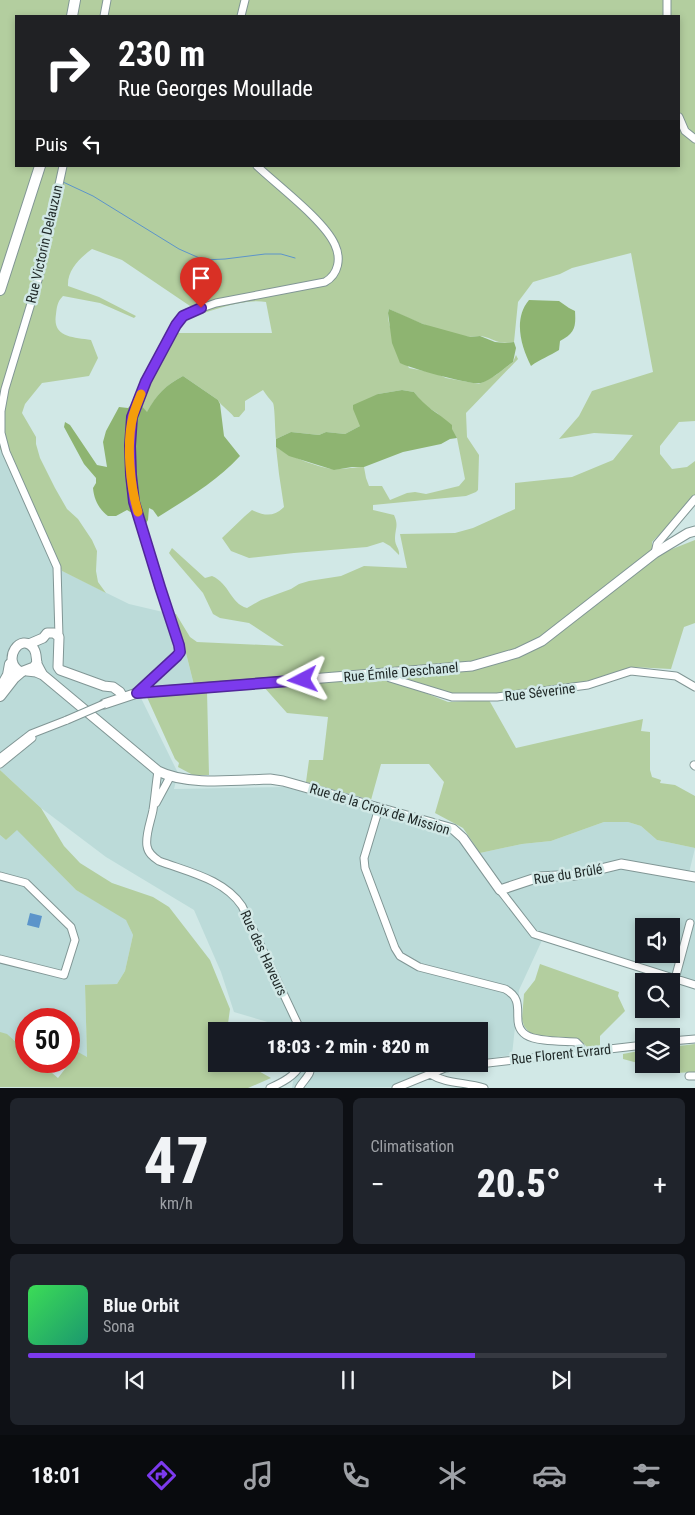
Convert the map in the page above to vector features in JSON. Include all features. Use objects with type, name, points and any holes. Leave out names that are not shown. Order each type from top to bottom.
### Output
[{"type":"highway","points":[[68,15],[71,0]]},
{"type":"highway","points":[[72,15],[75,0]]},
{"type":"highway","points":[[0,274],[35,167]]},
{"type":"highway","points":[[0,290],[40,167]]},
{"type":"highway","points":[[0,688],[8,675],[8,655]]},
{"type":"highway","points":[[0,696],[14,678],[24,672]]},
{"type":"main road","name":"Rue Émile Deschanel","points":[[107,703],[137,693],[472,666],[517,653],[542,641],[655,554],[695,531]]},
{"type":"main road","name":"Rue Émile Deschanel","points":[[664,548],[695,537]]},
{"type":"main road","points":[[32,647],[47,633],[52,632],[59,638],[60,670],[104,686],[113,687],[123,697]]},
{"type":"main road","points":[[41,639],[52,639],[59,654]]},
{"type":"main road","points":[[22,643],[32,647],[43,675],[36,672],[14,670],[8,655],[22,643]]},
{"type":"main road","points":[[24,672],[34,667],[37,662]]},
{"type":"main road","name":"Rue de la Croix de Mission","points":[[43,675],[158,771],[170,777],[188,780],[270,779],[283,781],[453,829],[463,838],[500,890]]},
{"type":"main road","points":[[104,686],[108,691],[107,703]]},
{"type":"main road","name":"Rue du Brûlé","points":[[500,890],[539,877],[576,875],[621,864],[695,877]]},
{"type":"street","points":[[104,15],[106,0]]},
{"type":"street","points":[[240,15],[245,0]]},
{"type":"street","points":[[667,0],[667,15]]},
{"type":"street","points":[[680,119],[685,131],[695,139]]},
{"type":"street","name":"Rue Victorin Delauzun","points":[[59,638],[57,567],[6,452],[1,433],[1,411],[5,389],[39,277],[63,167]]},
{"type":"street","points":[[137,693],[180,652],[134,502],[130,446],[132,417],[146,381],[176,325],[187,313],[216,303],[325,282],[330,279],[338,267],[339,256],[336,245],[330,236],[300,205],[258,167]]},
{"type":"street","points":[[655,554],[657,544],[695,499]]},
{"type":"street","name":"Rue Séverine","points":[[385,673],[390,678],[452,697],[497,697],[588,686],[631,671],[676,676],[695,687]]},
{"type":"street","points":[[0,758],[22,740],[107,703]]},
{"type":"street","points":[[0,764],[42,730]]},
{"type":"street","name":"Rue des Haveurs","points":[[158,771],[154,808],[147,844],[152,857],[220,884],[236,896],[297,1022]]},
{"type":"street","name":"Rue des Haveurs","points":[[154,808],[170,777]]},
{"type":"street","points":[[379,808],[364,858],[365,868],[395,948],[400,956],[419,967],[506,989],[513,993],[518,1001],[518,1021],[521,1030],[526,1035],[534,1038],[576,1042],[580,1046],[581,1052]]},
{"type":"street","points":[[0,876],[26,883],[71,927],[74,940],[64,976],[0,960]]},
{"type":"street","name":"Rue de la Croix de Mission","points":[[500,890],[534,934],[656,973]]},
{"type":"street","points":[[677,973],[690,923]]},
{"type":"street","name":"Rue de la Croix de Mission","points":[[680,981],[695,986]]},
{"type":"street","points":[[680,1040],[695,1039]]},
{"type":"street","name":"Rue Florent Evrard","points":[[396,1088],[445,1068],[635,1045]]},
{"type":"street","points":[[270,1088],[297,1072]]},
{"type":"street","points":[[299,1088],[310,1072]]},
{"type":"street","points":[[430,1074],[440,1080],[474,1084],[484,1088]]},
{"type":"shaded area","points":[[8,447],[62,571],[129,604],[163,612],[177,650],[185,649],[194,685],[137,690],[178,773],[174,789],[285,787],[451,833],[480,853],[522,844],[551,841],[604,822],[628,822],[641,826],[657,840],[695,848],[689,873],[695,882],[695,982],[680,977],[680,973],[665,973],[544,936],[519,990],[512,1055],[488,1059],[488,1022],[268,1022],[234,1012],[221,972],[194,910],[106,857],[41,808],[0,770],[0,450]]},
{"type":"shaded area","points":[[17,829],[76,890],[126,919],[133,935],[125,971],[117,984],[85,986],[87,1057],[80,1056],[80,1008],[15,1008],[15,1040],[0,1036],[0,835],[6,840]]},
{"type":"shaded area","points":[[295,1072],[435,1072],[395,1087],[292,1088]]},
{"type":"green space","points":[[0,0],[695,0],[695,421],[679,422],[660,446],[660,454],[672,469],[687,467],[695,461],[695,498],[652,542],[652,551],[534,642],[483,662],[194,685],[185,649],[177,651],[163,612],[176,614],[190,637],[197,642],[284,646],[249,623],[220,618],[213,614],[203,593],[169,553],[172,548],[205,578],[212,576],[218,579],[241,606],[247,608],[299,584],[341,576],[364,566],[407,568],[400,534],[455,533],[473,528],[515,509],[515,483],[572,477],[613,460],[633,435],[594,433],[559,439],[579,416],[592,391],[653,372],[631,253],[572,268],[560,274],[533,282],[518,302],[514,342],[503,343],[481,336],[469,337],[448,333],[389,309],[388,316],[391,331],[409,368],[435,373],[446,378],[479,384],[496,375],[513,362],[516,355],[518,359],[466,413],[467,437],[479,455],[478,490],[466,496],[373,505],[373,510],[394,515],[397,525],[395,541],[399,555],[383,542],[367,547],[249,558],[231,551],[222,538],[252,510],[273,514],[284,507],[276,447],[311,464],[326,468],[364,467],[369,486],[382,486],[390,500],[407,493],[426,494],[459,486],[465,479],[457,438],[437,413],[423,404],[414,392],[402,390],[378,394],[360,426],[345,434],[326,432],[319,435],[291,432],[276,439],[274,405],[263,390],[245,401],[245,410],[239,417],[234,417],[218,400],[183,376],[162,391],[147,413],[139,403],[148,381],[176,333],[272,333],[266,302],[239,303],[192,317],[193,308],[122,260],[92,249],[79,260],[72,270],[68,286],[99,297],[136,316],[134,318],[100,303],[63,296],[57,307],[57,328],[65,335],[91,340],[98,358],[89,376],[42,383],[25,404],[22,413],[36,437],[40,458],[55,488],[67,509],[78,519],[92,540],[97,551],[96,571],[98,582],[106,593],[62,571],[8,448],[0,450]]},
{"type":"green space","points":[[529,300],[559,301],[575,311],[574,329],[560,341],[559,350],[531,366],[524,350],[520,333],[521,316]]},
{"type":"green space","points":[[389,309],[423,324],[470,337],[480,336],[495,342],[514,342],[516,348],[513,362],[498,374],[481,383],[441,376],[400,363],[392,343]]},
{"type":"green space","points":[[183,376],[218,400],[224,436],[240,456],[211,482],[158,517],[149,508],[148,520],[145,525],[138,525],[132,513],[127,510],[116,516],[108,516],[96,500],[93,488],[96,478],[84,464],[64,427],[65,422],[70,425],[97,465],[107,467],[103,442],[106,431],[119,407],[128,408],[139,403],[147,412],[162,391]]},
{"type":"green space","points":[[402,390],[414,392],[427,406],[452,425],[457,438],[450,439],[441,444],[403,452],[364,467],[334,470],[289,456],[276,447],[276,439],[291,432],[319,435],[326,432],[345,434],[360,426],[353,405],[378,394]]},
{"type":"green space","points":[[695,540],[695,623],[684,627],[671,669],[632,667],[583,684],[509,694],[448,695],[397,678],[396,676],[485,667],[543,646],[657,555]]},
{"type":"green space","points":[[383,676],[448,702],[489,700],[516,748],[643,719],[641,731],[650,732],[650,770],[652,777],[661,780],[660,783],[675,785],[695,796],[695,848],[657,840],[641,826],[628,822],[604,822],[551,841],[522,844],[480,853],[463,828],[435,813],[444,782],[429,764],[381,764],[371,800],[306,782],[309,760],[323,760],[328,717],[287,713],[263,686]]},
{"type":"green space","points":[[207,691],[209,775],[193,775],[178,767],[179,763],[175,759],[146,695]]},
{"type":"green space","points":[[0,770],[41,808],[64,846],[80,863],[112,883],[153,897],[169,907],[210,960],[230,1009],[228,1022],[208,1022],[208,1072],[260,1072],[271,1078],[248,1088],[0,1087],[0,1032],[7,1034],[15,1041],[15,1073],[52,1073],[58,1078],[62,1073],[80,1073],[80,1053],[87,1057],[85,985],[117,984],[125,971],[133,935],[126,920],[76,890],[17,830],[6,840],[0,835]]},
{"type":"green space","points":[[540,964],[619,992],[618,996],[625,1011],[600,1036],[600,1046],[587,1047],[579,1039],[536,1036],[524,1026],[522,1019],[524,994],[535,980]]},
{"type":"green space","points":[[695,1044],[695,1072],[680,1073],[680,1046]]},
{"type":"green space","points":[[635,1052],[635,1062],[623,1059],[623,1054]]},
{"type":"water","points":[[30,913],[42,916],[39,928],[27,925]]},
{"type":"waterway","points":[[63,182],[93,196],[179,249],[204,260],[265,254],[281,254],[295,258]]},
{"type":"slow traffic","points":[[138,512],[134,502],[130,446],[132,417],[141,394]]},
{"type":"route","points":[[201,308],[187,313],[176,325],[146,381],[132,417],[130,446],[134,502],[180,652],[137,693],[303,680]]}]
